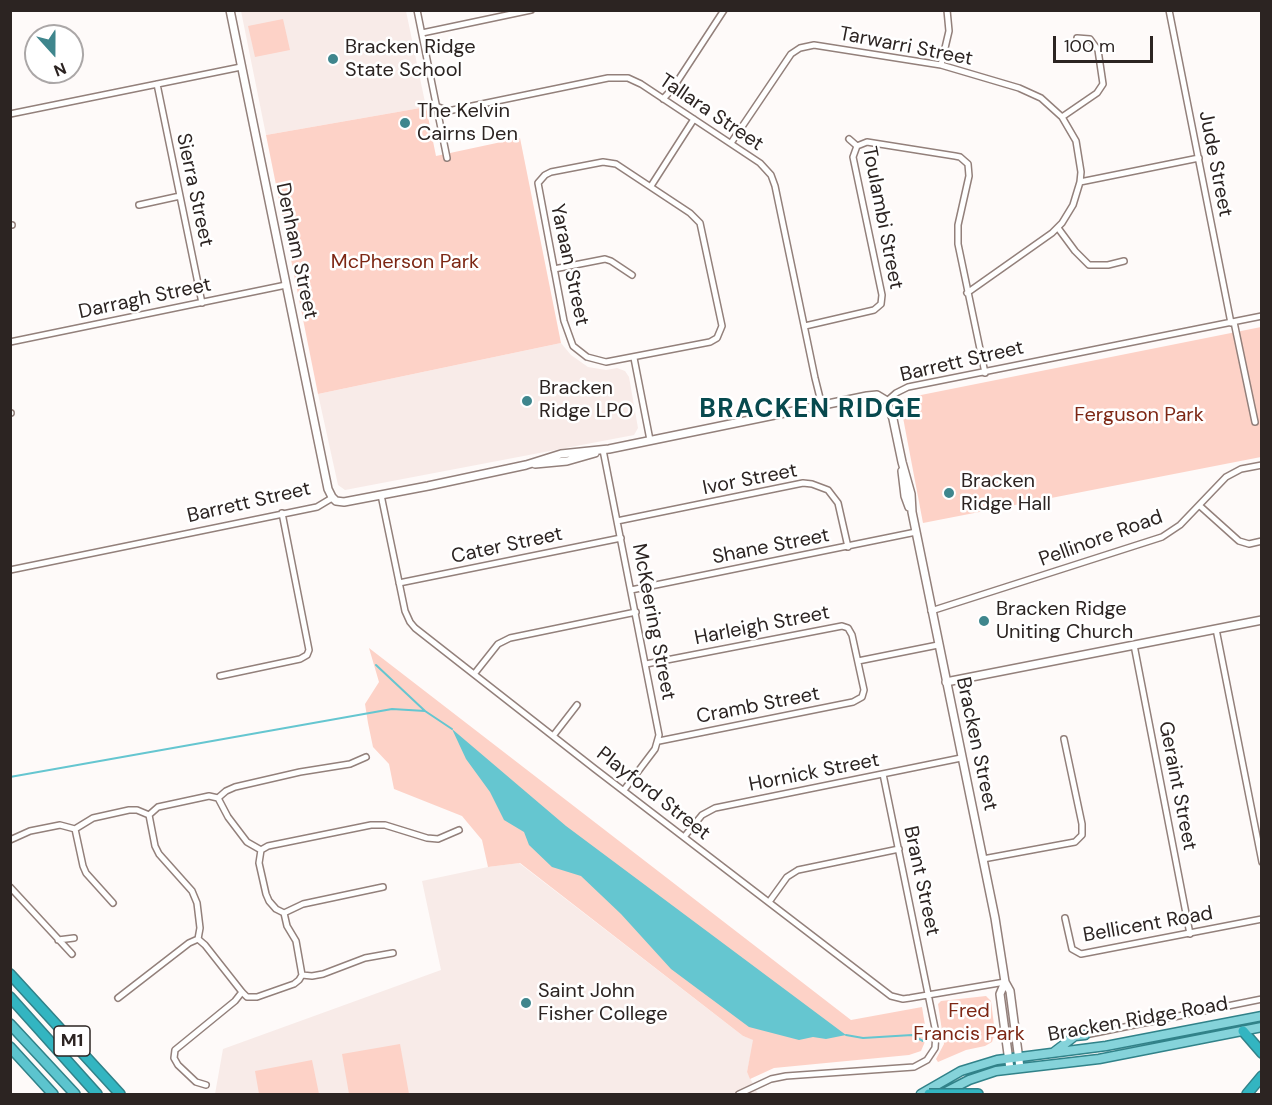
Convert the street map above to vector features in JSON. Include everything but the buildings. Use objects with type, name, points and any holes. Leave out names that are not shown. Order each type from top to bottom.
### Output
[{"type":"highway","name":"M1","points":[[10,974],[120,1095]]},
{"type":"highway","name":"M1","points":[[10,997],[97,1095]]},
{"type":"highway","points":[[10,1024],[75,1095]]},
{"type":"highway","points":[[1243,1031],[1262,1053]]},
{"type":"highway","points":[[10,1047],[53,1095]]},
{"type":"highway","points":[[1247,1095],[1262,1076]]},
{"type":"highway","points":[[929,1095],[978,1095]]},
{"type":"main road","name":"Bracken Ridge Road","points":[[921,1095],[961,1071],[986,1062],[1106,1046],[1262,1016]]},
{"type":"main road","name":"Bracken Ridge Road","points":[[942,1095],[955,1086],[976,1077],[1010,1069],[1099,1059],[1262,1027]]},
{"type":"main road","points":[[1054,1052],[1075,1036],[1084,1035]]},
{"type":"street","name":"Denham Street","points":[[230,10],[328,489],[332,498]]},
{"type":"street","points":[[417,10],[447,158]]},
{"type":"street","points":[[422,33],[505,13],[531,10]]},
{"type":"street","points":[[663,99],[673,88],[724,10]]},
{"type":"street","points":[[941,65],[949,31],[946,10]]},
{"type":"street","name":"Jude Street","points":[[1169,10],[1255,422]]},
{"type":"street","points":[[1062,117],[1097,93],[1103,84],[1098,50],[1090,39],[1077,38]]},
{"type":"street","name":"Tarwarri Street","points":[[731,144],[791,54],[800,48],[814,45],[941,65],[1032,93],[1049,103],[1072,132],[1079,150],[1080,183],[1073,205],[1058,228],[968,293]]},
{"type":"street","points":[[10,114],[241,67]]},
{"type":"street","name":"Tallara Street","points":[[436,106],[448,111],[616,77],[634,81],[764,166],[773,181],[822,405]]},
{"type":"street","name":"Sierra Street","points":[[157,84],[202,303]]},
{"type":"street","points":[[651,186],[694,119]]},
{"type":"street","name":"Toulambi Street","points":[[805,326],[874,310],[881,304],[882,295],[853,157],[857,146],[849,139]]},
{"type":"street","points":[[857,146],[867,142],[955,156],[968,164],[969,176],[957,234],[985,373]]},
{"type":"street","points":[[1080,183],[1199,158]]},
{"type":"street","name":"Yaraan Street","points":[[610,162],[651,186],[690,213],[700,223],[722,326],[720,335],[710,342],[634,358],[598,361],[587,357],[573,346],[564,321],[538,190],[540,179],[551,172],[610,162]]},
{"type":"street","points":[[139,205],[180,196]]},
{"type":"street","points":[[1058,228],[1089,265],[1108,265],[1124,261]]},
{"type":"street","points":[[554,269],[605,259],[632,275]]},
{"type":"street","name":"Darragh Street","points":[[10,342],[286,285]]},
{"type":"street","name":"Toulambi Street","points":[[881,304],[888,305]]},
{"type":"street","name":"Barrett Street","points":[[10,570],[317,507],[332,498],[340,502],[381,495],[526,465],[569,453],[603,450],[872,395],[881,396],[886,401],[908,387],[1262,316]]},
{"type":"street","points":[[634,358],[650,440]]},
{"type":"street","name":"Bracken Street","points":[[886,401],[893,419],[911,494],[912,512],[931,611],[999,939],[1005,982],[1010,992],[1020,1068]]},
{"type":"street","name":"McKeering Street","points":[[603,450],[659,741]]},
{"type":"street","name":"Pellinore Road","points":[[931,611],[1162,537],[1180,525],[1226,477],[1241,469],[1262,465]]},
{"type":"street","name":"Ivor Street","points":[[617,521],[803,483],[812,484],[828,490],[838,503],[848,547]]},
{"type":"street","name":"Playford Street","points":[[381,495],[405,611],[410,622],[553,736],[891,996],[903,999],[1005,982]]},
{"type":"street","points":[[1200,506],[1239,541],[1249,544],[1262,541]]},
{"type":"street","points":[[220,676],[300,659],[309,650],[282,513]]},
{"type":"street","name":"Shane Street","points":[[631,590],[916,532]]},
{"type":"street","name":"Cater Street","points":[[399,583],[621,538]]},
{"type":"street","points":[[475,673],[498,644],[510,638],[636,612]]},
{"type":"street","points":[[946,682],[1262,620]]},
{"type":"street","name":"Harleigh Street","points":[[848,628],[853,622]]},
{"type":"street","name":"Harleigh Street","points":[[646,664],[837,626],[848,628],[858,661]]},
{"type":"street","points":[[1216,629],[1262,862]]},
{"type":"street","points":[[858,661],[938,645]]},
{"type":"street","name":"Geraint Street","points":[[1134,645],[1190,934]]},
{"type":"street","name":"Cramb Street","points":[[659,741],[865,699],[858,661]]},
{"type":"street","points":[[553,736],[577,705]]},
{"type":"street","points":[[983,859],[1075,842],[1082,835],[1082,824],[1065,739]]},
{"type":"street","points":[[624,790],[659,741]]},
{"type":"street","points":[[218,798],[235,787],[300,772],[350,764],[366,757]]},
{"type":"street","name":"Hornick Street","points":[[684,837],[702,815],[715,808],[961,758]]},
{"type":"street","name":"Brant Street","points":[[739,1095],[771,1079],[786,1076],[914,1067],[927,1060],[935,1048],[936,1033],[883,774]]},
{"type":"street","points":[[149,815],[158,807],[209,796],[218,798],[228,817],[248,842],[261,850]]},
{"type":"street","points":[[10,840],[30,831],[60,825],[75,829],[93,818],[129,810],[137,810],[149,815]]},
{"type":"street","points":[[149,815],[159,854],[192,891],[200,928],[198,939]]},
{"type":"street","points":[[261,850],[268,846],[371,825],[385,825],[427,838],[438,839],[459,830]]},
{"type":"street","points":[[75,829],[86,873],[113,903]]},
{"type":"street","points":[[769,902],[787,877],[798,870],[899,849]]},
{"type":"street","points":[[261,850],[259,863],[268,902],[284,913]]},
{"type":"street","points":[[10,887],[72,954]]},
{"type":"street","points":[[284,913],[303,904],[383,887]]},
{"type":"street","points":[[284,913],[287,926],[296,941],[302,975]]},
{"type":"street","name":"Bellicent Road","points":[[1065,918],[1072,950],[1081,954],[1262,920]]},
{"type":"street","points":[[58,940],[74,938]]},
{"type":"street","points":[[198,939],[247,997],[257,997],[294,984],[302,975],[323,974],[365,958],[393,953]]},
{"type":"street","points":[[118,998],[189,943],[198,939]]},
{"type":"street","name":"Bracken Street","points":[[1005,982],[1000,994],[1010,1069]]},
{"type":"street","points":[[206,1085],[196,1082],[178,1065],[174,1058],[175,1050],[242,992]]},
{"type":"street","name":"Bracken Ridge Road","points":[[1084,1035],[1262,999]]},
{"type":"shaded area","name":"Bracken Ridge State School","points":[[241,11],[406,11],[426,107],[266,135]]},
{"type":"shaded area","points":[[561,343],[571,355],[588,367],[606,370],[617,368],[625,371],[629,377],[638,428],[634,435],[345,490],[338,485],[318,394]]},
{"type":"shaded area","name":"Saint John Fisher College","points":[[519,863],[743,1036],[754,1040],[747,1072],[758,1094],[215,1094],[223,1049],[441,970],[422,881]]},
{"type":"green space","points":[[283,19],[290,50],[255,57],[248,26]]},
{"type":"green space","name":"McPherson Park","points":[[426,107],[436,156],[520,138],[561,343],[318,394],[266,135]]},
{"type":"green space","name":"Ferguson Park","points":[[1261,327],[1261,457],[923,523],[901,407],[906,398]]},
{"type":"green space","points":[[369,648],[851,1020],[922,1007],[927,1037],[921,1051],[909,1055],[774,1068],[750,1079],[747,1072],[753,1040],[743,1036],[520,863],[488,867],[482,840],[462,816],[394,789],[389,764],[373,747],[368,723],[365,704],[379,682]]},
{"type":"green space","name":"Fred Francis Park","points":[[986,996],[991,1001],[995,1033],[992,1042],[938,1062],[936,1059],[944,1044],[938,1004],[941,1001]]},
{"type":"green space","points":[[400,1044],[409,1094],[349,1094],[342,1054]]},
{"type":"green space","points":[[312,1060],[319,1094],[259,1094],[255,1071]]},
{"type":"water","points":[[452,729],[566,826],[846,1035],[826,1039],[813,1037],[799,1040],[749,1027],[671,969],[621,914],[581,876],[552,867],[529,845],[524,832],[504,820],[490,792],[466,759]]},
{"type":"waterway","points":[[376,665],[425,711],[452,729]]},
{"type":"waterway","points":[[10,777],[392,709],[425,711]]},
{"type":"waterway","points":[[846,1035],[863,1038],[912,1035],[923,1041]]},
{"type":"place","name":"Bracken Ridge State School","points":[[333,59]]},
{"type":"place","name":"The Kelvin Cairns Den","points":[[405,123]]},
{"type":"place","name":"Bracken Ridge LPO","points":[[527,401]]},
{"type":"place","name":"Bracken Ridge Hall","points":[[949,493]]},
{"type":"place","name":"Bracken Ridge Uniting Church","points":[[984,621]]},
{"type":"place","name":"Saint John Fisher College","points":[[526,1003]]},
{"type":"district","name":"BRACKEN RIDGE","points":[[811,410]]}]
